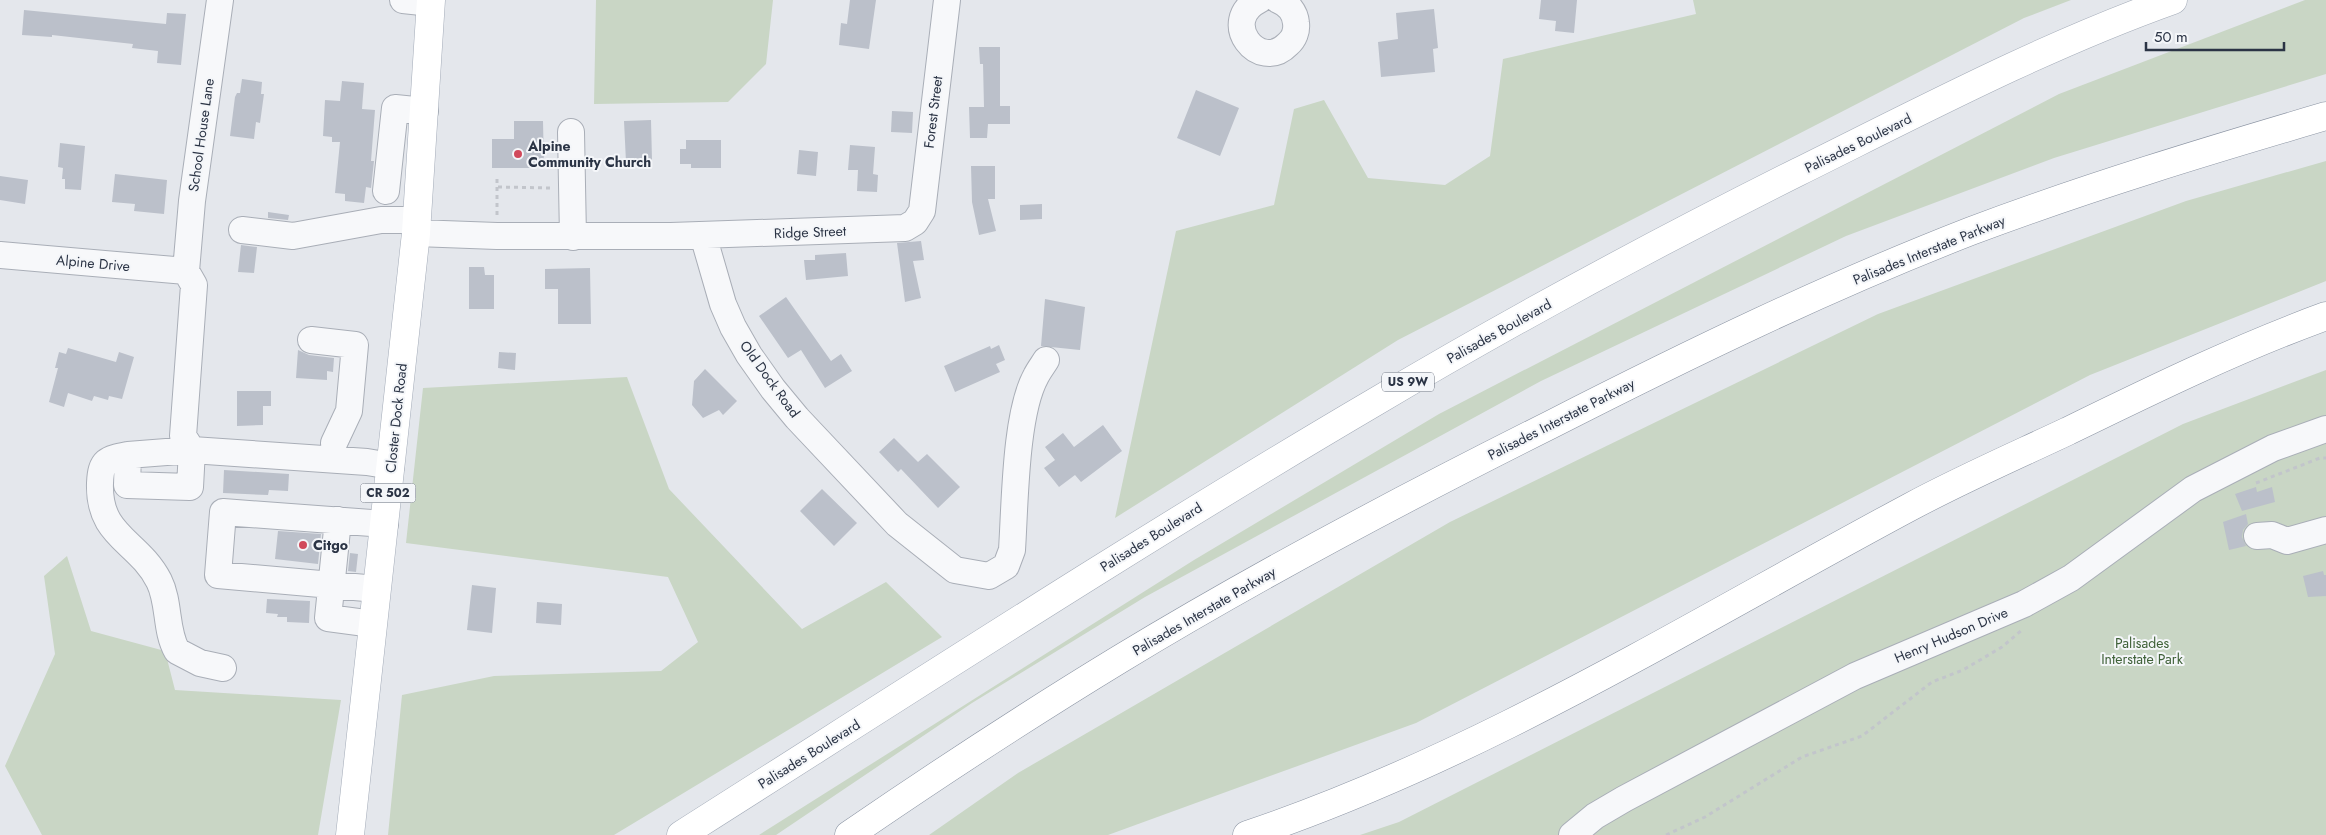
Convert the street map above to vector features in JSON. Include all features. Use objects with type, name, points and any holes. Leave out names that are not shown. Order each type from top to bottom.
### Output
[{"type":"main road","name":"Palisades Boulevard","points":[[682,835],[1164,529],[1377,400],[1531,312],[1669,238],[1944,100],[2085,35],[2173,0]]},
{"type":"main road","name":"Closter Dock Road","points":[[350,835],[385,524],[379,464],[417,227],[431,1]]},
{"type":"main road","name":"Palisades Interstate Parkway","points":[[849,835],[956,762],[1130,653],[1310,550],[1472,464],[1644,377],[1817,296],[1970,232],[2142,170],[2326,116]]},
{"type":"main road","points":[[1247,835],[1404,774],[1536,711],[1913,506],[2214,362],[2275,334],[2326,316]]},
{"type":"street","name":"School House Lane","points":[[186,271],[192,201],[220,0]]},
{"type":"street","points":[[403,0],[431,1]]},
{"type":"street","name":"Forest Street","points":[[915,222],[922,211],[947,0]]},
{"type":"street","points":[[1259,0],[1245,12],[1242,30],[1250,45],[1266,53],[1284,49],[1295,35],[1295,17],[1290,9],[1278,0]]},
{"type":"street","points":[[386,191],[395,108],[425,111]]},
{"type":"street","points":[[571,132],[573,237]]},
{"type":"street","points":[[389,163],[421,166]]},
{"type":"street","points":[[242,230],[293,236],[381,220],[417,227],[497,236],[703,235]]},
{"type":"street","name":"Ridge Street","points":[[703,235],[899,229],[915,222]]},
{"type":"street","name":"Old Dock Road","points":[[703,235],[733,327],[749,355],[773,390],[875,503],[921,545],[955,570],[989,576],[1006,566],[1012,550],[1023,421],[1028,396],[1035,376],[1046,360]]},
{"type":"street","name":"Alpine Drive","points":[[0,254],[186,271]]},
{"type":"street","points":[[128,456],[127,485],[190,487],[192,450],[183,436],[194,285],[186,271]]},
{"type":"street","points":[[311,340],[355,345],[349,410],[323,442],[348,447],[379,464]]},
{"type":"street","name":"Henry Hudson Drive","points":[[1572,835],[1594,816],[1609,807],[1855,676],[2024,604],[2071,578],[2193,489],[2272,448],[2326,429]]},
{"type":"street","points":[[223,668],[200,663],[177,651],[172,640],[166,598],[156,576],[140,556],[109,525],[103,512],[99,499],[100,473],[104,462],[109,459],[128,456],[251,444],[379,464]]},
{"type":"street","points":[[377,589],[218,576],[223,512],[385,524]]},
{"type":"street","points":[[338,520],[328,618],[373,624]]},
{"type":"street","points":[[2257,536],[2272,536],[2287,542],[2326,530]]},
{"type":"path","points":[[497,236],[498,176]]},
{"type":"path","points":[[498,187],[572,188]]},
{"type":"green space","points":[[596,0],[773,0],[766,64],[728,102],[594,104]]},
{"type":"green space","points":[[1693,0],[2071,0],[2024,18],[1398,340],[1115,518],[1176,231],[1274,205],[1294,109],[1324,100],[1368,178],[1445,185],[1490,156],[1503,59],[1696,14]]},
{"type":"green space","points":[[2305,0],[2326,0],[2326,74],[2054,158],[1846,236],[1541,381],[1145,597],[972,703],[776,835],[759,835],[1194,560],[1439,414],[2059,94]]},
{"type":"green space","points":[[2326,161],[2326,281],[2090,375],[1416,723],[1108,835],[929,835],[1018,773],[1450,522],[1878,314],[2186,201]]},
{"type":"green space","name":"Palisades Interstate Park","points":[[2326,370],[2326,835],[1360,835],[1399,822],[2183,424]]},
{"type":"green space","points":[[627,377],[669,489],[802,629],[886,582],[942,637],[614,835],[388,835],[402,695],[494,676],[661,671],[698,642],[668,577],[406,543],[423,388]]},
{"type":"green space","points":[[67,556],[91,631],[165,651],[175,690],[341,700],[318,835],[42,835],[5,766],[55,654],[44,576]]},
{"type":"building","points":[[850,0],[876,0],[869,49],[839,45],[841,23],[847,24]]},
{"type":"building","points":[[1541,0],[1577,0],[1574,33],[1555,31],[1556,21],[1539,19]]},
{"type":"building","points":[[1434,9],[1438,48],[1433,49],[1435,72],[1381,77],[1378,42],[1398,39],[1396,13]]},
{"type":"building","points":[[24,10],[166,24],[167,13],[186,14],[181,65],[157,63],[158,51],[132,48],[133,44],[52,35],[52,37],[22,35]]},
{"type":"building","points":[[979,47],[1000,47],[1000,106],[1010,106],[1010,124],[988,124],[987,138],[970,138],[969,107],[984,107],[983,64],[980,64]]},
{"type":"building","points":[[242,79],[262,82],[261,94],[264,94],[260,123],[256,122],[254,139],[230,136],[235,97],[237,93],[240,93]]},
{"type":"building","points":[[342,81],[364,83],[362,109],[375,110],[371,161],[374,161],[371,188],[366,187],[364,203],[345,201],[345,194],[335,193],[340,142],[332,142],[332,137],[323,136],[325,100],[340,101]]},
{"type":"building","points":[[1196,90],[1239,108],[1220,156],[1177,138]]},
{"type":"building","points":[[892,111],[913,112],[912,133],[891,132]]},
{"type":"building","points":[[651,120],[652,160],[626,162],[624,121]]},
{"type":"building","name":"Alpine Community Church","points":[[514,121],[543,121],[544,168],[492,168],[492,139],[514,139]]},
{"type":"building","points":[[686,140],[721,140],[721,168],[691,168],[691,164],[680,164],[680,149],[686,149]]},
{"type":"building","points":[[60,143],[85,146],[81,190],[65,189],[65,179],[62,179],[63,168],[58,167]]},
{"type":"building","points":[[850,145],[875,147],[873,174],[878,175],[877,192],[857,191],[858,170],[848,170]]},
{"type":"building","points":[[799,150],[818,152],[816,176],[797,174]]},
{"type":"building","points":[[971,166],[995,166],[995,199],[988,199],[996,231],[979,235],[972,202]]},
{"type":"building","points":[[115,174],[167,180],[164,214],[134,211],[135,204],[112,202]]},
{"type":"building","points":[[0,176],[28,180],[25,204],[0,200]]},
{"type":"building","points":[[1042,204],[1042,219],[1020,220],[1020,205]]},
{"type":"building","points":[[268,212],[289,215],[288,220],[268,218]]},
{"type":"building","points":[[921,241],[924,260],[913,261],[921,298],[905,302],[897,243]]},
{"type":"building","points":[[241,245],[257,247],[254,273],[238,272]]},
{"type":"building","points":[[846,253],[848,276],[806,280],[804,260],[815,260],[815,255]]},
{"type":"building","points":[[469,267],[484,267],[485,275],[494,275],[494,309],[469,309]]},
{"type":"building","points":[[590,268],[591,324],[558,324],[558,289],[545,289],[545,269]]},
{"type":"building","points":[[786,297],[831,361],[841,354],[852,371],[825,388],[801,350],[788,358],[759,316]]},
{"type":"building","points":[[1045,299],[1085,307],[1080,350],[1041,346]]},
{"type":"building","points":[[999,345],[1005,360],[996,364],[1000,372],[955,392],[944,366],[990,346],[991,349]]},
{"type":"building","points":[[68,348],[116,362],[119,352],[134,357],[122,399],[109,396],[108,400],[94,396],[92,401],[68,393],[64,407],[49,402],[58,368],[55,368],[59,352],[66,354]]},
{"type":"building","points":[[298,350],[309,355],[334,358],[333,372],[327,371],[327,380],[296,378]]},
{"type":"building","points":[[499,352],[516,353],[515,370],[498,368]]},
{"type":"building","points":[[705,369],[737,401],[723,415],[719,410],[703,418],[692,405],[694,381]]},
{"type":"building","points":[[237,391],[271,391],[271,406],[263,406],[263,425],[237,426]]},
{"type":"building","points":[[1103,425],[1122,451],[1081,482],[1075,475],[1059,487],[1044,468],[1055,460],[1045,447],[1063,433],[1074,447]]},
{"type":"building","points":[[894,438],[918,462],[927,454],[960,487],[938,508],[901,469],[898,472],[879,452]]},
{"type":"building","points":[[224,470],[289,474],[288,491],[269,490],[268,495],[223,493]]},
{"type":"building","points":[[2256,487],[2257,492],[2272,487],[2275,502],[2242,511],[2235,494]]},
{"type":"building","points":[[822,489],[857,523],[834,546],[800,511]]},
{"type":"building","points":[[2246,514],[2248,524],[2243,530],[2242,537],[2246,546],[2229,550],[2223,522]]},
{"type":"building","name":"Citgo","points":[[278,531],[321,534],[318,564],[275,559]]},
{"type":"building","points":[[350,553],[358,554],[356,572],[348,571]]},
{"type":"building","points":[[2323,571],[2324,575],[2326,575],[2326,596],[2308,597],[2303,576]]},
{"type":"building","points":[[472,585],[496,588],[492,633],[467,630]]},
{"type":"building","points":[[267,599],[310,601],[309,623],[287,622],[287,617],[277,617],[278,614],[266,613]]},
{"type":"building","points":[[537,602],[562,604],[561,625],[536,623]]},
{"type":"place","name":"Alpine Community Church","points":[[518,154]]},
{"type":"place","name":"Citgo","points":[[303,545]]}]
